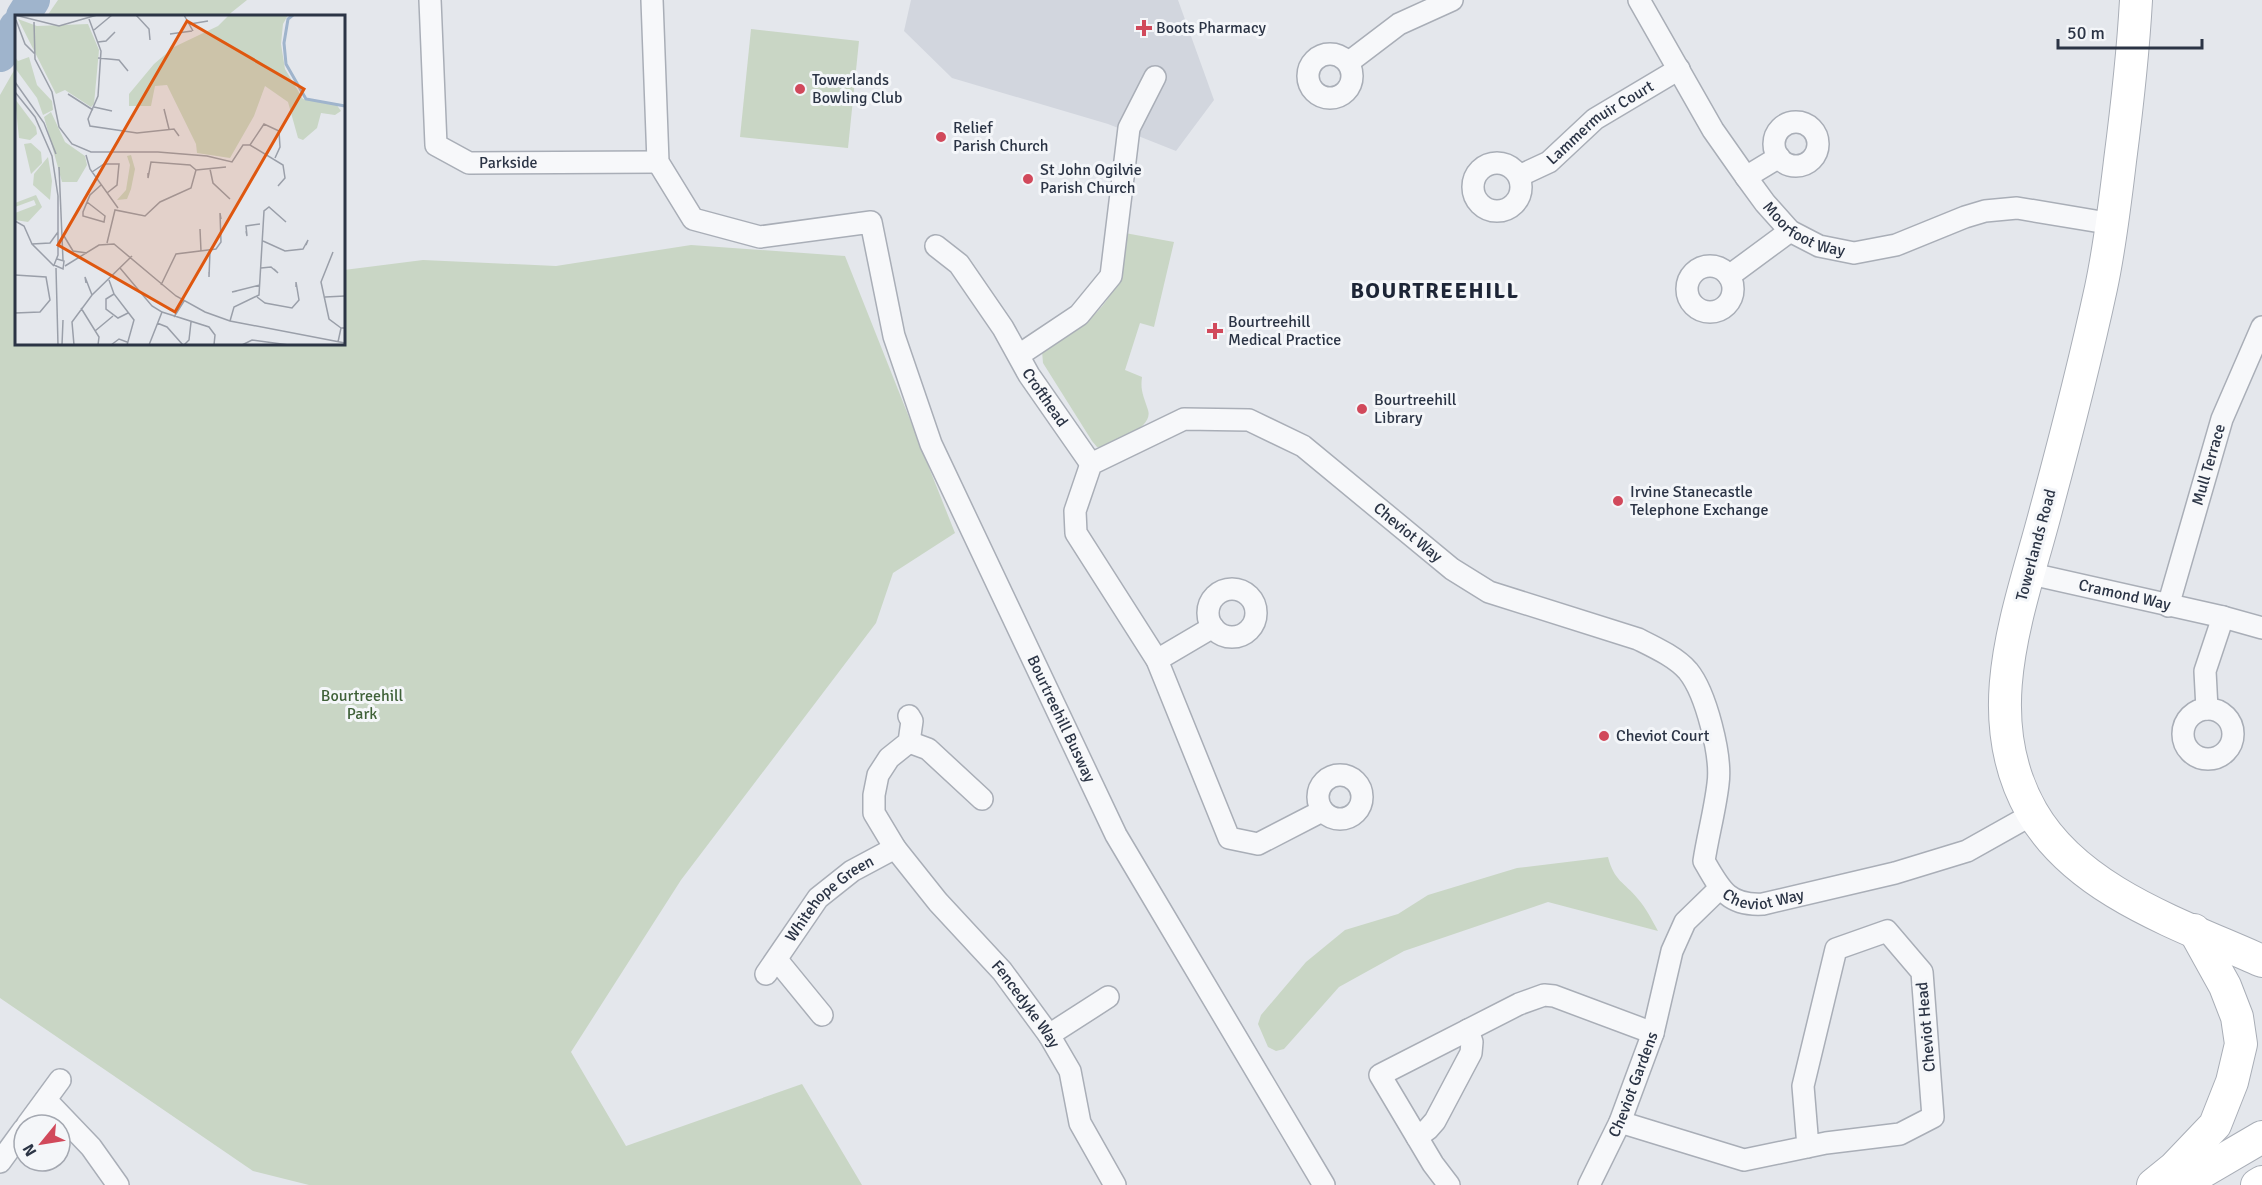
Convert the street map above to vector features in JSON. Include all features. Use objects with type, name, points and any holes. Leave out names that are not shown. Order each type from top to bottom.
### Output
[{"type":"street","name":"Parkside","points":[[430,0],[436,146],[469,163],[658,162]]},
{"type":"street","points":[[652,0],[658,162]]},
{"type":"street","points":[[1349,63],[1399,24],[1452,0]]},
{"type":"street","name":"Towerlands Road","points":[[2136,0],[2133,62],[2113,224],[2102,286],[2046,513],[2027,573],[2008,663],[2005,729],[2009,758],[2033,814],[2055,843],[2091,876],[2117,895],[2262,961]]},
{"type":"street","name":"Moorfoot Way","points":[[1642,1],[1713,130],[1746,177],[1790,231],[1819,246],[1854,253],[1896,245],[1965,217],[1985,211],[2017,208],[2113,224]]},
{"type":"street","name":"Lammermuir Court","points":[[1519,176],[1549,162],[1595,119],[1679,69]]},
{"type":"street","points":[[1019,355],[1079,315],[1111,276],[1129,128],[1155,76]]},
{"type":"street","points":[[1746,177],[1779,158]]},
{"type":"street","name":"Bourtreehill Busway","points":[[658,162],[693,219],[760,237],[871,222],[894,336],[931,444],[1116,835],[1324,1185]]},
{"type":"street","points":[[1729,276],[1790,231]]},
{"type":"street","name":"Crofthead","points":[[936,246],[959,264],[1003,327],[1029,375],[1091,464]]},
{"type":"street","name":"Mull Terrace","points":[[2168,606],[2223,419],[2262,327]]},
{"type":"street","name":"Cheviot Way","points":[[1091,464],[1184,419],[1249,420],[1303,446],[1452,569],[1489,592],[1638,639],[1660,650],[1687,670],[1704,701],[1714,740],[1719,782],[1704,861],[1727,896],[1745,905],[1763,904],[1895,873],[1967,851],[2033,814]]},
{"type":"street","points":[[1091,464],[1075,511],[1076,533],[1157,660],[1228,838],[1258,844],[1322,811]]},
{"type":"street","name":"Cramond Way","points":[[2027,573],[2223,617],[2262,628]]},
{"type":"street","points":[[2207,709],[2205,671],[2223,617]]},
{"type":"street","points":[[1157,660],[1213,627]]},
{"type":"street","points":[[909,716],[919,745],[982,799]]},
{"type":"street","name":"Fencedyke Way","points":[[919,745],[889,758],[878,775],[874,795],[874,813],[895,848],[938,903],[1002,971],[1049,1035],[1070,1071],[1080,1123],[1115,1185]]},
{"type":"street","name":"Whitehope Green","points":[[822,1015],[771,967],[818,898],[852,871],[895,848]]},
{"type":"street","points":[[1653,1033],[1672,951],[1685,922],[1720,888]]},
{"type":"street","points":[[2153,1185],[2174,1168],[2215,1125],[2232,1082],[2241,1044],[2236,1017],[2225,986],[2194,930]]},
{"type":"street","name":"Cheviot Head","points":[[1620,1122],[1744,1160],[1808,1147],[1900,1134],[1933,1117],[1922,972],[1887,931],[1836,949],[1803,1086],[1808,1147]]},
{"type":"street","name":"Cheviot Gardens","points":[[1449,1185],[1380,1075],[1519,1004],[1544,995],[1554,996],[1653,1033],[1620,1122],[1588,1185]]},
{"type":"street","points":[[1049,1035],[1108,997]]},
{"type":"street","points":[[1417,1137],[1435,1121],[1471,1053],[1472,1042],[1468,1030]]},
{"type":"street","points":[[36,1113],[60,1080]]},
{"type":"street","points":[[46,1100],[91,1147],[118,1185]]},
{"type":"street","points":[[2180,1185],[2262,1137]]},
{"type":"street","points":[[2257,1185],[2262,1182]]},
{"type":"shaded area","points":[[911,0],[1178,0],[1214,100],[1176,151],[1108,124],[952,78],[904,31]]},
{"type":"green space","points":[[58,0],[247,0],[228,15],[48,15]]},
{"type":"green space","name":"Towerlands Bowling Club","points":[[751,29],[859,41],[848,148],[740,137]]},
{"type":"green space","name":"Bourtreehill Park","points":[[15,69],[15,345],[345,345],[345,270],[423,260],[556,266],[691,245],[845,256],[955,533],[893,573],[876,623],[681,880],[571,1052],[626,1146],[802,1084],[862,1185],[309,1185],[253,1171],[0,998],[0,95]]},
{"type":"green space","points":[[1125,233],[1174,242],[1154,327],[1140,323],[1125,370],[1142,377],[1142,390],[1148,417],[1145,423],[1133,433],[1103,447],[1097,447],[1043,363],[1042,351],[1080,326],[1105,303],[1116,279]]},
{"type":"green space","points":[[1608,857],[1616,876],[1641,903],[1658,931],[1548,902],[1404,951],[1339,987],[1284,1049],[1276,1051],[1268,1047],[1258,1024],[1261,1015],[1306,962],[1345,930],[1398,914],[1428,895],[1517,868]]},
{"type":"waterway","points":[[24,15],[33,0]]},
{"type":"waterway","points":[[0,55],[15,29]]},
{"type":"place","name":"Boots Pharmacy","points":[[1144,28]]},
{"type":"place","name":"Towerlands Bowling Club","points":[[800,89]]},
{"type":"place","name":"Relief Parish Church","points":[[941,137]]},
{"type":"place","name":"St John Ogilvie Parish Church","points":[[1028,179]]},
{"type":"place","name":"Bourtreehill Medical Practice","points":[[1215,331]]},
{"type":"place","name":"Bourtreehill Library","points":[[1362,409]]},
{"type":"place","name":"Irvine Stanecastle Telephone Exchange","points":[[1618,501]]},
{"type":"place","name":"Cheviot Court","points":[[1604,736]]},
{"type":"district","name":"BOURTREEHILL","points":[[1435,290]]}]
